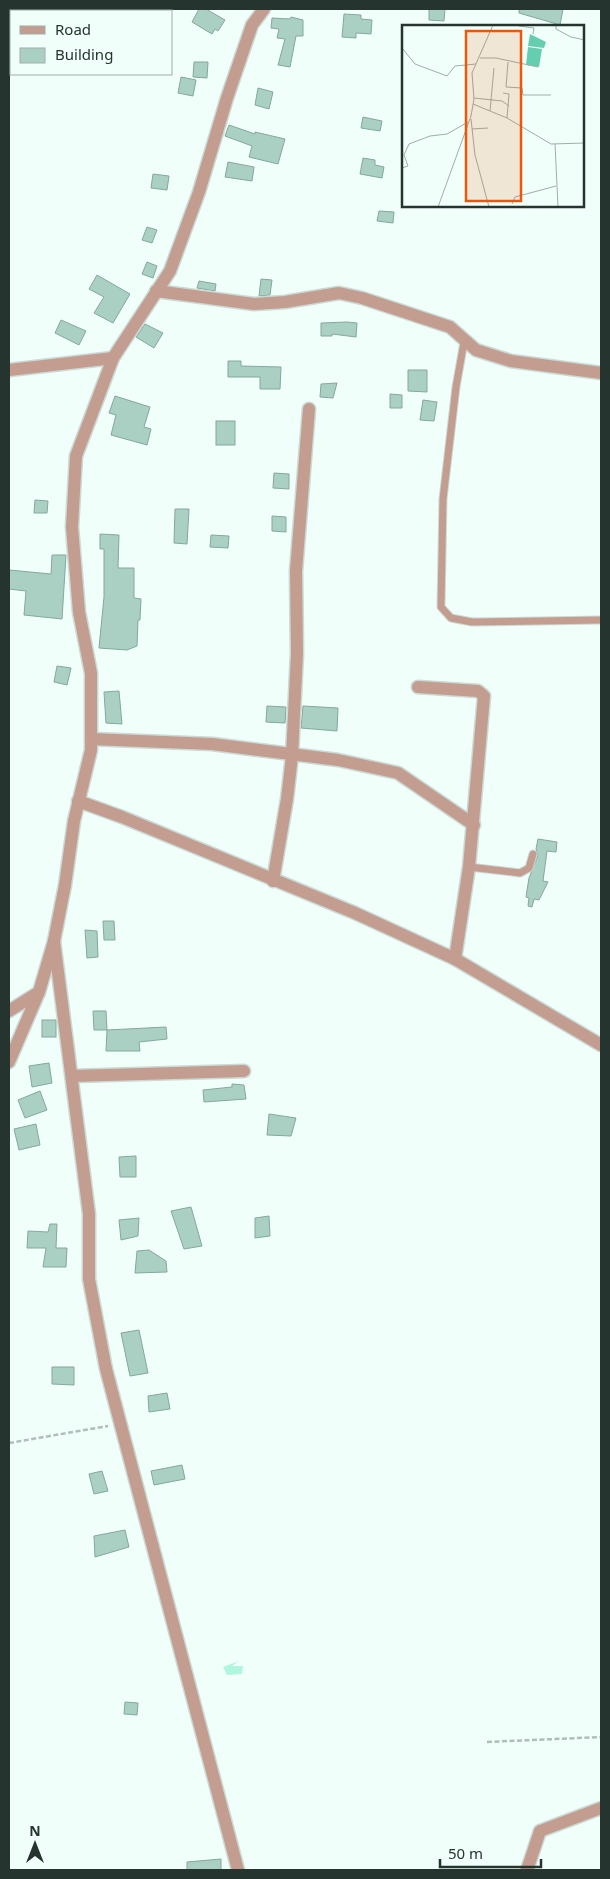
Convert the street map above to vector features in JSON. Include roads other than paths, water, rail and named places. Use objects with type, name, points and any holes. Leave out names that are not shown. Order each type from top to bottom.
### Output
[{"type":"street","points":[[9,1062],[39,992],[54,941],[78,801],[91,750],[91,673],[79,612],[72,527],[76,456],[112,358],[170,271],[199,192],[227,98],[252,25],[264,9]]},
{"type":"street","points":[[156,291],[254,304],[285,302],[339,293],[362,298],[450,327],[464,342],[476,350],[512,361],[601,373]]},
{"type":"street","points":[[9,370],[112,358]]},
{"type":"street","points":[[273,881],[287,799],[292,756],[297,653],[296,571],[309,409]]},
{"type":"street","points":[[418,687],[478,691],[484,696],[474,825],[455,960]]},
{"type":"street","points":[[91,739],[212,744],[292,756],[338,760],[398,773],[474,825]]},
{"type":"street","points":[[78,801],[122,817],[273,881],[355,913],[455,960],[601,1046]]},
{"type":"street","points":[[54,941],[89,1214],[89,1279],[106,1369],[238,1870]]},
{"type":"street","points":[[9,1011],[39,992]]},
{"type":"street","points":[[72,1076],[244,1071]]},
{"type":"street","points":[[528,1870],[540,1831],[601,1808]]},
{"type":"lane","points":[[464,342],[456,387],[443,499],[441,607],[451,618],[472,622],[601,620]]},
{"type":"lane","points":[[469,867],[520,873],[529,868],[533,854]]}]
